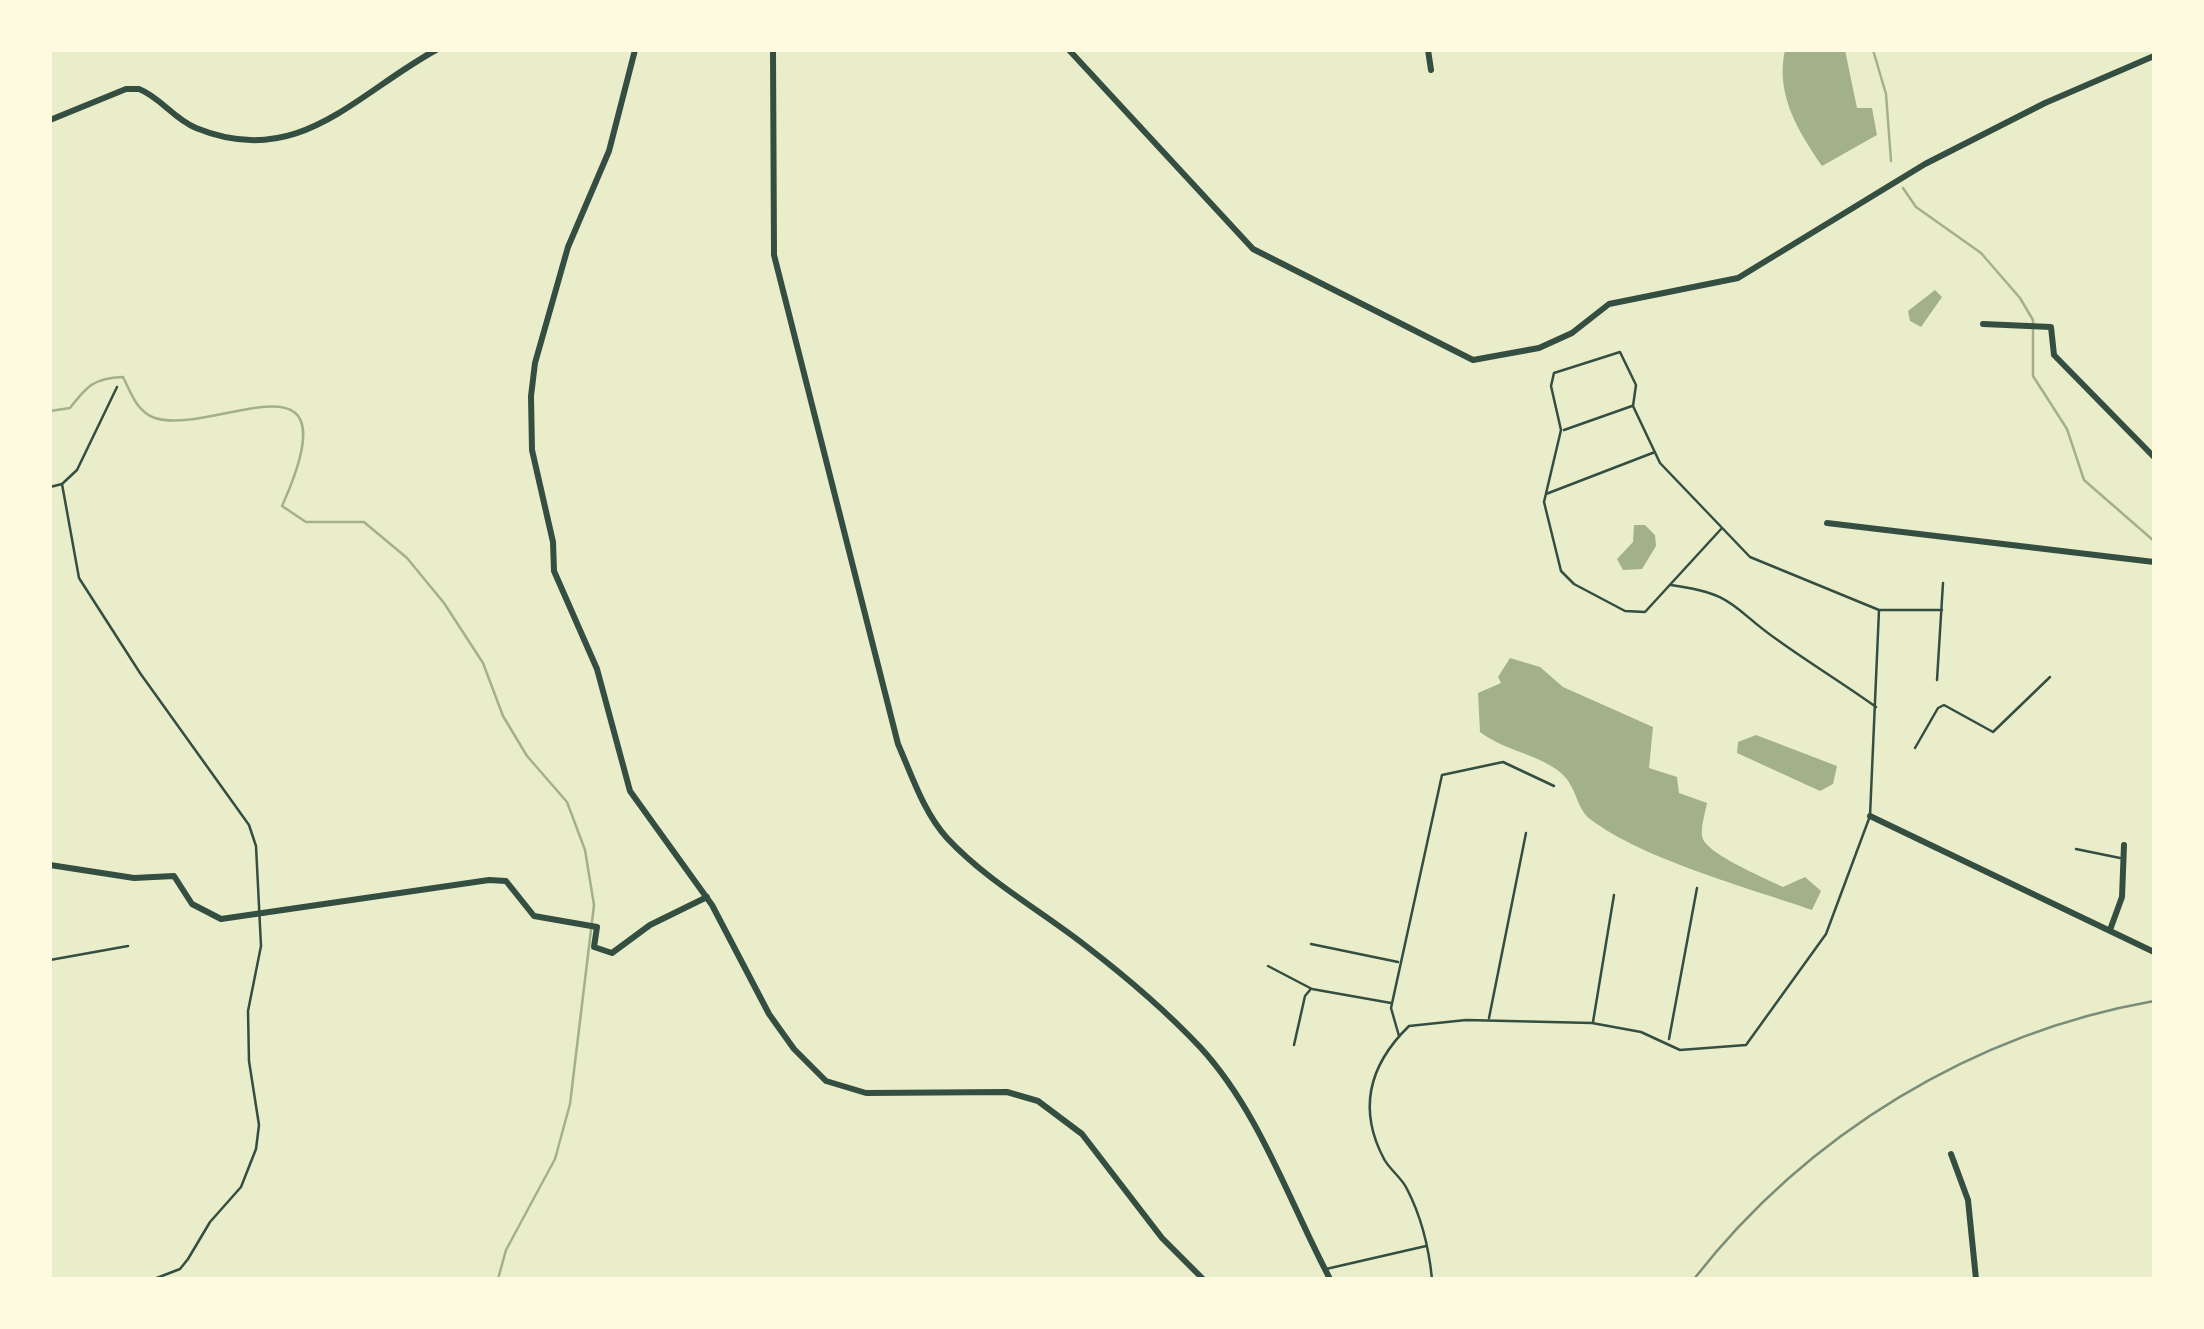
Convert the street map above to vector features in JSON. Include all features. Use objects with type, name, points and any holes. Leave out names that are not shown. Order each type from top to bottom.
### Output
[{"type":"street","points":[[50,120],[126,89],[139,89],[168,114],[197,129],[258,140],[293,139],[436,50]]},
{"type":"street","points":[[636,50],[610,150],[573,230],[534,363],[532,450],[553,542],[554,572],[597,669],[630,792],[707,897],[770,1014],[794,1049],[826,1080],[866,1094],[1007,1092],[1038,1101],[1082,1134],[1162,1238],[1203,1279]]},
{"type":"street","points":[[773,50],[774,254],[898,744],[920,794],[947,838],[995,880],[1088,948],[1200,1048],[1232,1090],[1277,1169],[1330,1279]]},
{"type":"street","points":[[1069,50],[1253,249],[1473,360],[1538,348],[1572,333],[1609,304],[1738,278],[1925,164],[2046,103],[2154,56]]},
{"type":"street","points":[[1428,50],[1431,70]]},
{"type":"street","points":[[1983,324],[2051,327],[2054,354],[2154,457]]},
{"type":"street","points":[[1827,523],[2154,562]]},
{"type":"street","points":[[1870,816],[2154,952]]},
{"type":"street","points":[[2110,930],[2122,897],[2124,845]]},
{"type":"street","points":[[50,865],[134,878],[174,876],[203,914],[220,919],[488,880],[506,881],[534,916],[597,927],[594,947],[612,953],[650,925],[707,897]]},
{"type":"street","points":[[1951,1154],[1968,1200],[1976,1279]]},
{"type":"lane","points":[[1722,528],[1645,612],[1635,614],[1574,584],[1561,571],[1544,494],[1561,430],[1551,386],[1554,373],[1614,351],[1626,359],[1636,385],[1633,406],[1655,452],[1750,557],[1879,610],[1942,610]]},
{"type":"lane","points":[[50,488],[62,484],[77,470],[118,387]]},
{"type":"lane","points":[[1561,430],[1633,406]]},
{"type":"lane","points":[[1544,494],[1655,452]]},
{"type":"lane","points":[[62,484],[72,560],[79,578],[140,673],[249,825],[256,846],[262,946],[248,1011],[249,1061],[259,1124],[250,1169],[180,1269],[154,1279]]},
{"type":"lane","points":[[1936,680],[1943,583]]},
{"type":"lane","points":[[1670,585],[1711,593],[1740,606],[1779,642],[1876,706]]},
{"type":"lane","points":[[1432,1279],[1427,1246],[1406,1186],[1377,1145],[1367,1094],[1376,1068],[1410,1026],[1489,1020],[1592,1023],[1697,1052],[1746,1045],[1826,934],[1870,816],[1879,610]]},
{"type":"lane","points":[[1915,748],[1938,708],[1944,705],[1993,732],[2050,677]]},
{"type":"lane","points":[[1399,1036],[1392,1003],[1442,775],[1503,762],[1554,786]]},
{"type":"lane","points":[[1489,1020],[1526,833]]},
{"type":"lane","points":[[2076,849],[2094,849],[2122,858]]},
{"type":"lane","points":[[1668,1042],[1697,888]]},
{"type":"lane","points":[[1592,1023],[1614,895]]},
{"type":"lane","points":[[1311,944],[1400,963]]},
{"type":"lane","points":[[50,960],[128,946]]},
{"type":"lane","points":[[1268,966],[1312,990],[1392,1003]]},
{"type":"lane","points":[[1294,1046],[1304,996],[1312,990]]},
{"type":"lane","points":[[1325,1270],[1427,1246]]},
{"type":"shaded area","points":[[1785,50],[1845,50],[1857,108],[1872,108],[1877,135],[1822,166],[1797,126],[1786,97]]},
{"type":"shaded area","points":[[1935,290],[1942,297],[1921,327],[1910,321],[1908,311]]},
{"type":"shaded area","points":[[1634,525],[1645,525],[1655,535],[1656,546],[1642,569],[1623,570],[1617,559],[1633,542]]},
{"type":"shaded area","points":[[1510,658],[1540,667],[1563,687],[1653,727],[1649,768],[1677,777],[1679,793],[1707,803],[1702,832],[1705,843],[1736,864],[1783,887],[1805,877],[1821,891],[1812,910],[1638,847],[1590,819],[1568,781],[1556,769],[1480,732],[1478,693],[1501,683],[1498,677]]},
{"type":"shaded area","points":[[1756,735],[1837,766],[1833,784],[1820,791],[1737,753],[1738,742]]},
{"type":"waterway","points":[[1873,50],[1886,94],[1891,161]]},
{"type":"waterway","points":[[1903,188],[1916,207],[1981,253],[2020,298],[2033,320],[2033,376],[2067,429],[2084,480],[2154,541]]},
{"type":"waterway","points":[[50,411],[70,408],[98,381],[123,377],[139,407],[155,418],[180,420],[269,407],[290,410],[302,424],[300,455],[282,506],[306,522],[364,522],[407,558],[444,603],[483,663],[503,716],[527,756],[567,802],[585,850],[594,905],[570,1104],[555,1159],[506,1250],[498,1279]]},
{"type":"railway","points":[[1694,1279],[1788,1179],[1841,1136],[1899,1098],[1959,1065],[2022,1038],[2087,1016],[2154,1001]]}]
